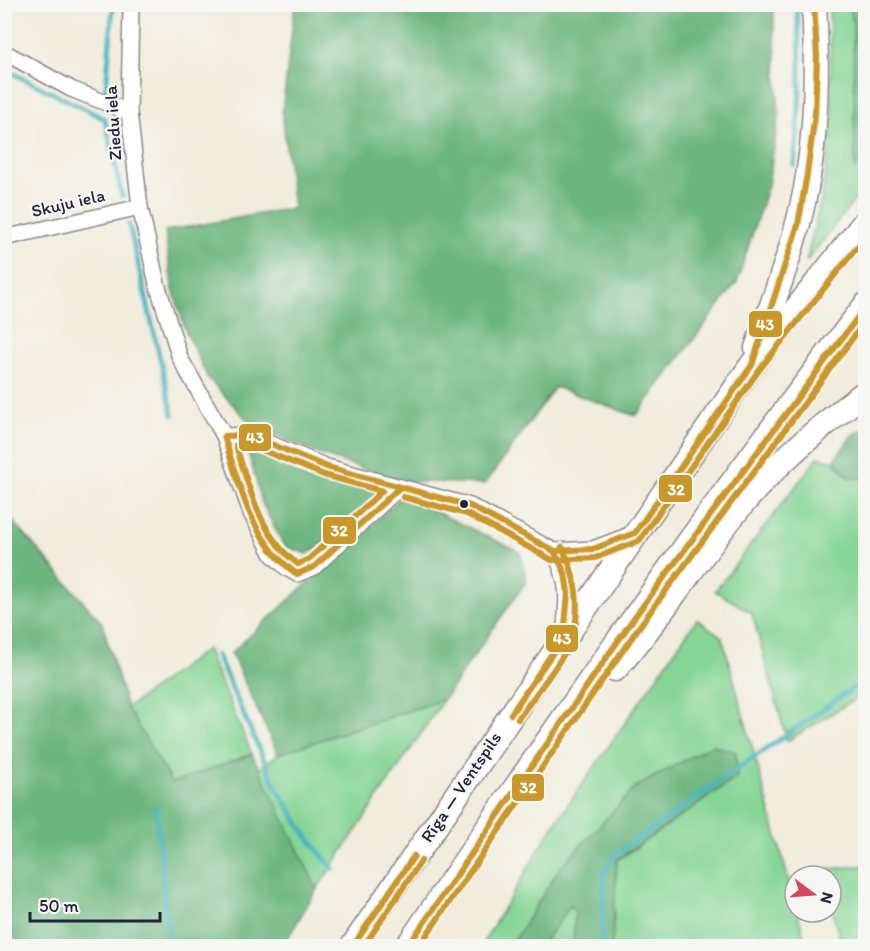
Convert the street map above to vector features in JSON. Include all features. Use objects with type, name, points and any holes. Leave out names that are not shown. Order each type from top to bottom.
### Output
[{"type":"highway","points":[[752,365],[798,225],[807,174],[815,114],[817,57],[814,4]]},
{"type":"highway","name":"Rīga — Ventspils","points":[[353,946],[752,365],[866,221]]},
{"type":"highway","points":[[408,946],[528,768],[800,390],[866,305]]},
{"type":"highway","points":[[528,768],[643,638],[737,510],[768,475],[821,425],[866,392]]},
{"type":"street","name":"Ziedu iela","points":[[131,4],[129,112],[140,207],[157,284],[180,358],[224,436]]},
{"type":"street","points":[[4,52],[71,89],[129,112]]},
{"type":"street","name":"Skuju iela","points":[[4,238],[140,207]]},
{"type":"street","points":[[400,487],[314,567],[297,574],[273,555],[251,513],[224,436],[249,435],[327,467],[470,506],[554,551],[593,549],[635,533]]},
{"type":"street","points":[[554,551],[565,573],[568,593],[564,636]]},
{"type":"green space","points":[[295,5],[773,5],[779,116],[768,185],[737,282],[636,416],[555,387],[485,484],[400,481],[319,454],[251,424],[208,378],[186,332],[172,286],[165,231],[293,208],[282,112]]},
{"type":"green space","points":[[829,5],[865,5],[865,187],[806,262],[823,191],[832,115]]},
{"type":"green space","points":[[850,5],[866,5],[865,155],[855,168],[853,24]]},
{"type":"green space","points":[[865,429],[865,478],[850,478],[834,461],[852,435]]},
{"type":"green space","points":[[247,448],[381,494],[332,538],[307,554],[284,546],[262,503]]},
{"type":"green space","points":[[818,457],[834,461],[850,478],[865,478],[865,693],[787,741],[752,613],[715,591]]},
{"type":"green space","points":[[403,496],[520,552],[527,580],[444,699],[278,754],[231,653]]},
{"type":"green space","points":[[4,511],[102,623],[127,708],[207,649],[252,754],[172,783],[127,710],[5,946]]},
{"type":"green space","points":[[4,511],[102,623],[127,708],[172,783],[252,754],[317,889],[283,946],[5,946]]},
{"type":"green space","points":[[697,619],[722,637],[784,864],[783,924],[801,924],[807,946],[612,946],[617,861],[737,777],[712,745],[636,787],[560,868],[511,946],[481,946],[552,828]]},
{"type":"green space","points":[[444,699],[317,889],[259,769],[278,754]]},
{"type":"green space","points":[[712,745],[736,752],[737,777],[617,860],[612,946],[573,946],[575,912],[571,905],[541,946],[511,946],[560,868],[636,787]]},
{"type":"green space","points":[[865,865],[865,946],[841,946],[836,924],[843,924],[843,868]]},
{"type":"green space","points":[[571,905],[575,912],[573,946],[541,946]]},
{"type":"waterway","points":[[106,89],[113,4]]},
{"type":"waterway","points":[[794,165],[800,85],[796,4]]},
{"type":"waterway","points":[[4,69],[105,119],[122,196]]},
{"type":"waterway","points":[[129,224],[173,415]]},
{"type":"waterway","points":[[217,655],[277,789],[306,835],[333,869]]},
{"type":"waterway","points":[[601,946],[604,872],[616,854],[866,679]]},
{"type":"waterway","points":[[156,808],[169,946]]},
{"type":"transit line","name":"43","points":[[400,487],[314,567],[297,574],[282,561],[258,530],[242,493],[224,436],[249,435],[327,467],[470,506],[554,551],[593,549],[635,533],[752,365],[798,225],[807,174],[815,114],[817,57],[814,4]]},
{"type":"transit line","name":"32","points":[[403,497],[467,514],[552,560],[595,558],[639,541],[759,370],[866,236]]},
{"type":"transit line","name":"43","points":[[408,946],[631,622],[866,306]]},
{"type":"transit line","name":"32","points":[[419,946],[639,627],[866,320]]},
{"type":"transit line","name":"32","points":[[247,444],[324,475],[382,491],[309,559],[298,564],[274,540],[258,510],[236,445],[247,444]]},
{"type":"transit line","name":"32","points":[[518,719],[557,665],[573,637],[577,614],[576,591],[571,569],[562,547]]},
{"type":"transit line","name":"43","points":[[511,714],[564,636],[568,593],[565,573],[554,551]]},
{"type":"transit line","name":"43","points":[[353,946],[414,856]]},
{"type":"transit line","name":"32","points":[[364,946],[421,861]]}]
